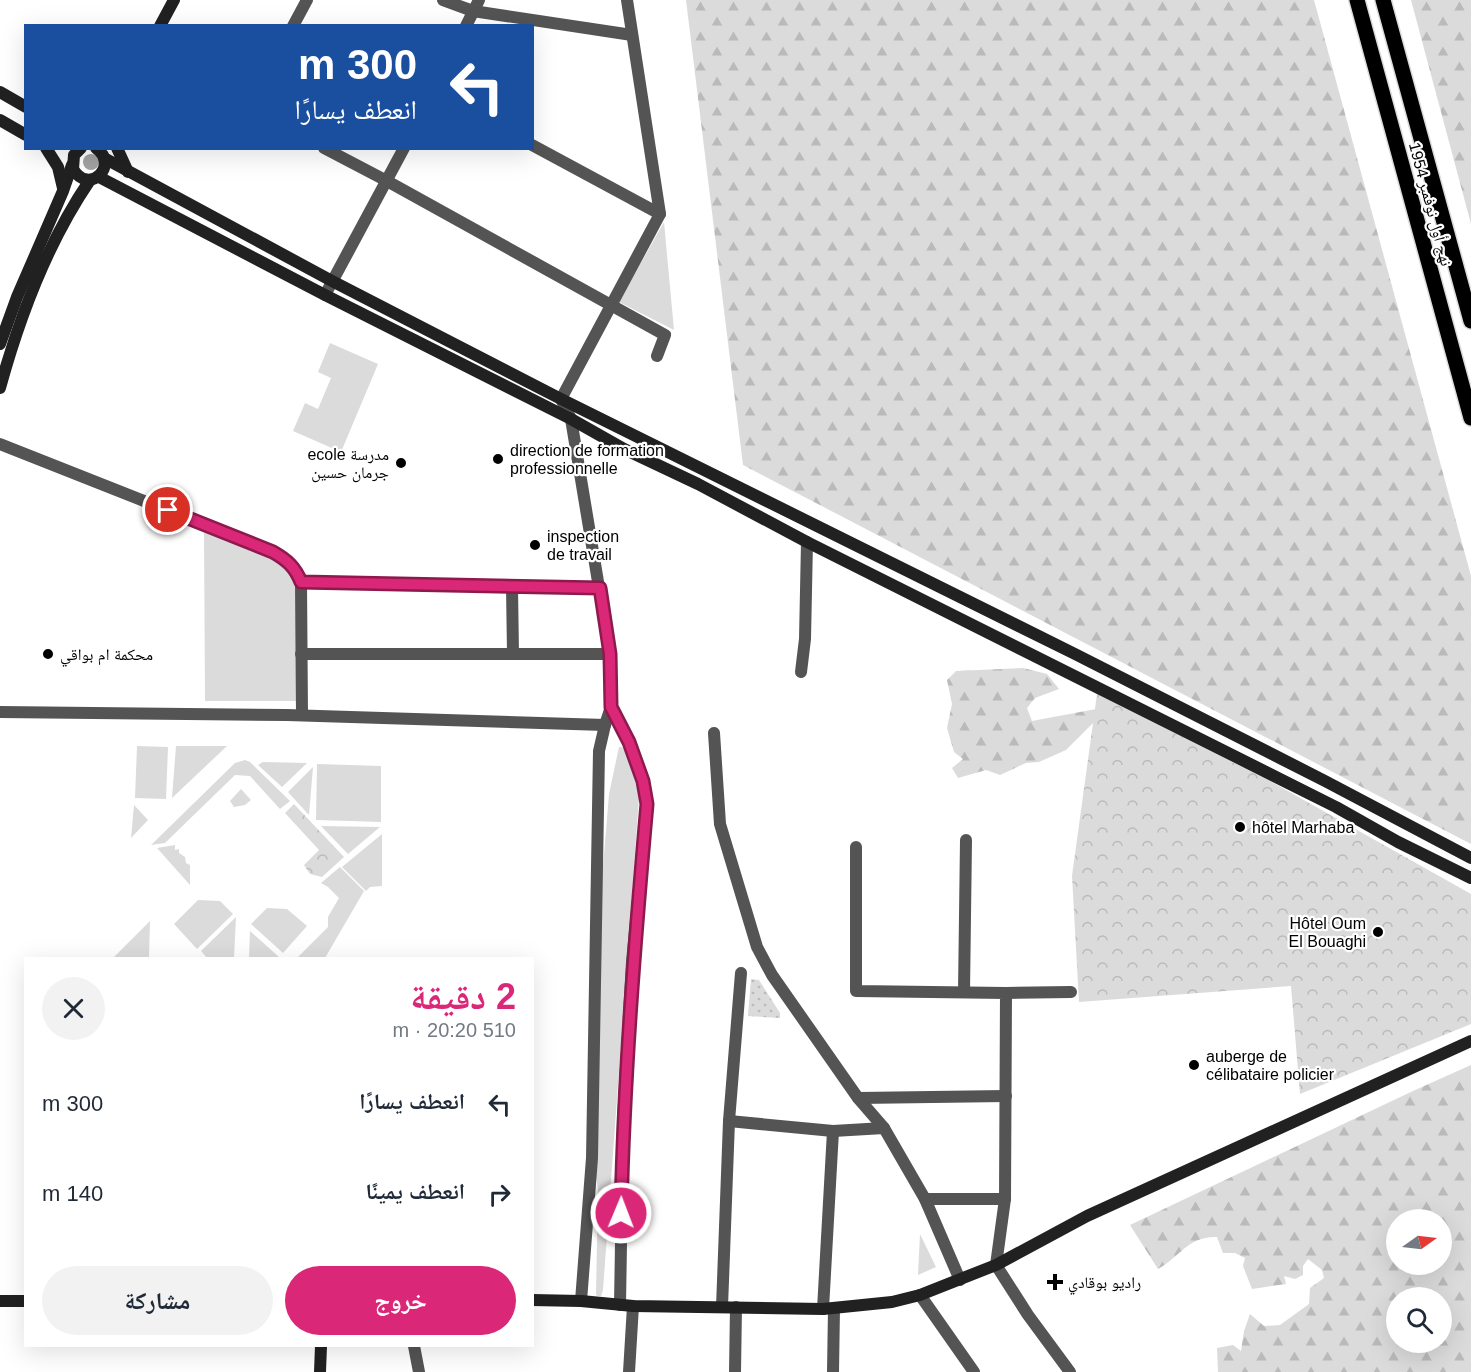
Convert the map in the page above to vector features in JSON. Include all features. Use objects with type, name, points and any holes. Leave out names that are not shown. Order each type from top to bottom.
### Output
[{"type":"main road","points":[[161,24],[174,0]]},
{"type":"main road","name":"نهج أول نوفمبر 1954","points":[[1357,0],[1471,418]]},
{"type":"main road","name":"نهج أول نوفمبر 1954","points":[[1383,0],[1471,321]]},
{"type":"main road","points":[[0,92],[24,106]]},
{"type":"main road","points":[[0,120],[24,134]]},
{"type":"main road","points":[[48,150],[58,167],[63,191]]},
{"type":"main road","points":[[50,150],[72,165],[78,176],[94,178],[571,419],[624,449],[698,484],[807,542],[1336,807],[1398,842],[1471,878]]},
{"type":"main road","points":[[0,344],[17,297],[63,191],[74,155],[79,150]]},
{"type":"main road","points":[[118,150],[129,173]]},
{"type":"main road","points":[[103,153],[129,173],[561,399],[1075,654],[1471,858]]},
{"type":"main road","points":[[0,388],[27,304],[56,238],[94,178],[105,166],[103,153]]},
{"type":"main road","points":[[534,1300],[581,1301],[633,1306],[829,1309],[892,1302],[920,1295],[996,1265],[1087,1216],[1471,1041]]},
{"type":"main road","points":[[0,1301],[24,1301]]},
{"type":"main road","points":[[320,1372],[321,1347]]},
{"type":"street","points":[[294,24],[307,0]]},
{"type":"street","points":[[442,0],[632,35]]},
{"type":"street","points":[[581,1301],[592,1158],[599,751],[611,707],[610,654],[571,419],[561,399],[660,213],[627,0]]},
{"type":"street","points":[[467,24],[476,5]]},
{"type":"street","points":[[534,146],[660,213]]},
{"type":"street","points":[[328,150],[665,334],[657,356]]},
{"type":"street","points":[[325,295],[403,150]]},
{"type":"street","points":[[0,444],[273,552],[287,560],[297,571],[301,582],[302,715]]},
{"type":"street","points":[[801,672],[805,639],[807,542]]},
{"type":"street","points":[[301,582],[600,588]]},
{"type":"street","points":[[512,587],[513,654]]},
{"type":"street","points":[[301,654],[610,654]]},
{"type":"street","points":[[611,707],[629,742],[643,781],[647,804],[632,962],[623,1120],[620,1305]]},
{"type":"street","points":[[0,712],[302,715],[605,725]]},
{"type":"street","points":[[714,733],[720,824],[757,947],[772,975],[858,1098],[884,1128],[924,1199],[960,1280]]},
{"type":"street","points":[[964,992],[966,840]]},
{"type":"street","points":[[856,847],[856,991],[1071,992]]},
{"type":"street","points":[[722,1306],[729,1121],[741,972]]},
{"type":"street","points":[[1006,993],[1005,1199],[996,1265],[1028,1315],[1070,1372]]},
{"type":"street","points":[[858,1098],[1006,1096]]},
{"type":"street","points":[[729,1121],[833,1131],[884,1128]]},
{"type":"street","points":[[833,1131],[829,1309],[833,1372]]},
{"type":"street","points":[[924,1199],[1005,1199]]},
{"type":"street","points":[[920,1295],[971,1371]]},
{"type":"street","points":[[629,1372],[633,1306]]},
{"type":"street","points":[[735,1372],[736,1308]]},
{"type":"street","points":[[414,1347],[419,1372]]},
{"type":"green space","points":[[686,0],[1314,0],[1471,576],[1471,844],[743,465]]},
{"type":"green space","points":[[1411,0],[1471,0],[1471,224]]},
{"type":"green space","points":[[664,222],[674,330],[619,302]]},
{"type":"green space","points":[[330,343],[378,364],[341,452],[293,431],[305,403],[318,409],[331,378],[318,372]]},
{"type":"green space","points":[[204,532],[275,560],[301,583],[302,701],[205,701]]},
{"type":"green space","points":[[1023,668],[1047,674],[1059,689],[1035,698],[1027,708],[1032,721],[1096,709],[1094,722],[1066,750],[1039,762],[1026,763],[1000,775],[986,770],[958,778],[952,768],[963,759],[954,752],[947,728],[952,704],[947,680],[956,671]]},
{"type":"green space","points":[[1097,694],[1270,781],[1471,894],[1471,1024],[1300,1094],[1291,986],[1079,1002],[1072,876]]},
{"type":"green space","points":[[137,746],[168,747],[166,799],[135,798]]},
{"type":"green space","points":[[176,746],[227,746],[172,798]]},
{"type":"green space","points":[[619,747],[626,752],[632,764],[639,798],[603,1290],[601,1296],[597,1296],[598,1189],[596,1177],[602,880],[609,794]]},
{"type":"green space","points":[[245,760],[250,762],[290,801],[280,809],[250,776],[235,775],[165,843],[151,845],[235,763]]},
{"type":"green space","points":[[263,762],[307,763],[282,787],[258,765]]},
{"type":"green space","points":[[317,764],[381,766],[381,822],[316,820]]},
{"type":"green space","points":[[313,767],[309,815],[288,792]]},
{"type":"green space","points":[[241,789],[251,800],[245,805],[234,807],[230,801]]},
{"type":"green space","points":[[294,804],[344,857],[322,877],[310,874],[304,865],[319,850],[285,813]]},
{"type":"green space","points":[[134,805],[148,820],[131,838]]},
{"type":"green space","points":[[321,826],[380,827],[348,854]]},
{"type":"green space","points":[[382,834],[382,886],[370,887],[366,891],[342,867]]},
{"type":"green space","points":[[175,845],[175,850],[179,849],[179,853],[190,865],[190,885],[157,848]]},
{"type":"green space","points":[[340,867],[364,891],[326,957],[298,957],[328,927],[328,917],[339,898],[321,883]]},
{"type":"green space","points":[[198,900],[220,901],[233,914],[197,949],[174,924]]},
{"type":"green space","points":[[267,908],[287,909],[307,926],[283,953],[251,924]]},
{"type":"green space","points":[[236,917],[234,957],[206,957],[201,951]]},
{"type":"green space","points":[[150,921],[149,957],[114,957]]},
{"type":"green space","points":[[250,931],[279,957],[249,957]]},
{"type":"green space","points":[[751,979],[759,980],[780,1013],[780,1018],[748,1016]]},
{"type":"green space","points":[[1471,1065],[1471,1372],[1218,1372],[1217,1348],[1233,1345],[1241,1351],[1244,1331],[1250,1314],[1264,1326],[1280,1325],[1309,1304],[1310,1288],[1324,1278],[1322,1270],[1308,1259],[1303,1266],[1303,1275],[1295,1279],[1284,1276],[1286,1284],[1252,1289],[1243,1266],[1245,1258],[1235,1253],[1223,1253],[1217,1237],[1191,1244],[1158,1269],[1130,1225]]},
{"type":"green space","points":[[920,1234],[936,1267],[918,1275]]},
{"type":"shaded area","points":[[91,154],[99,162],[91,170],[83,162]]},
{"type":"place","name":"direction de formation professionnelle","points":[[498,459]]},
{"type":"place","name":"ecole مدرسة جرمان حسين","points":[[401,463]]},
{"type":"place","name":"inspection de travail","points":[[535,545]]},
{"type":"place","name":"محكمة ام بواقي","points":[[48,654]]},
{"type":"place","name":"hôtel Marhaba","points":[[1240,827]]},
{"type":"place","name":"Hôtel Oum El Bouaghi","points":[[1378,932]]},
{"type":"place","name":"auberge de célibataire policier","points":[[1194,1065]]},
{"type":"place","name":"راديو بوقادي","points":[[1055,1282]]},
{"type":"route","points":[[168,510],[273,552],[287,560],[297,571],[301,582],[600,588],[610,654],[611,707],[629,742],[643,781],[647,804],[632,962],[623,1120],[621,1213]]}]
